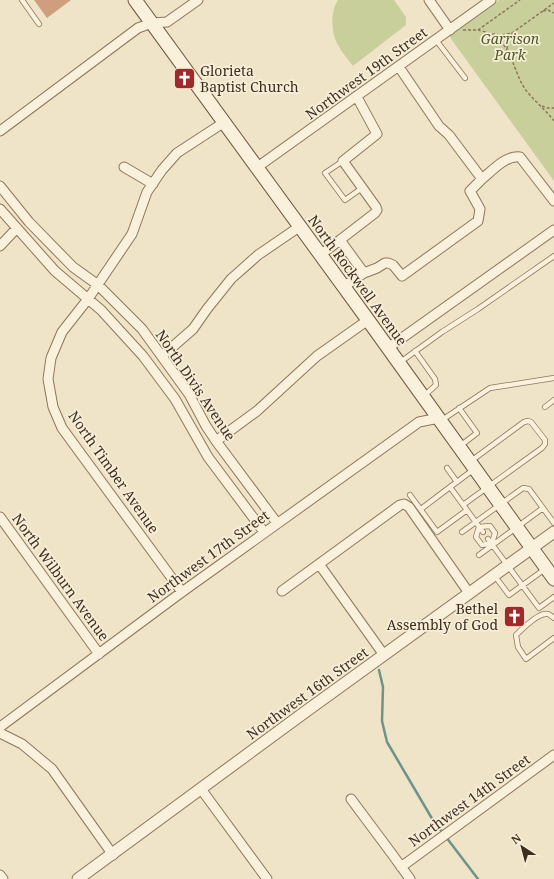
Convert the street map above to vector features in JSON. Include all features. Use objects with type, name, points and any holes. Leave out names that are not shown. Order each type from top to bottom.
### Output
[{"type":"main road","name":"North Rockwell Avenue","points":[[135,0],[554,579]]},
{"type":"street","points":[[0,131],[138,28],[152,23],[167,22],[198,0]]},
{"type":"street","points":[[429,0],[454,30]]},
{"type":"street","name":"Northwest 19th Street","points":[[256,168],[436,40],[454,30],[491,0]]},
{"type":"street","points":[[399,67],[438,126],[449,135],[482,179]]},
{"type":"street","points":[[320,255],[377,210],[343,161],[377,134],[357,97]]},
{"type":"street","name":"North Timber Avenue","points":[[182,592],[62,428],[53,408],[48,379],[51,358],[62,332],[98,285],[132,234],[147,192],[177,153],[223,123]]},
{"type":"street","points":[[343,287],[364,273],[388,263],[393,265],[402,276],[478,221],[480,209],[470,191],[482,179],[509,158],[515,156],[520,157],[554,201]]},
{"type":"street","points":[[124,167],[153,184]]},
{"type":"street","name":"North Divis Avenue","points":[[0,186],[30,222],[73,267],[98,285],[142,329],[188,394],[216,441],[277,523]]},
{"type":"street","name":"North Divis Avenue","points":[[0,208],[55,271],[102,310],[143,356],[174,399],[208,457],[264,532]]},
{"type":"street","points":[[0,246],[17,228]]},
{"type":"street","points":[[162,356],[193,329],[231,279],[258,256],[299,228]]},
{"type":"street","points":[[388,348],[554,230]]},
{"type":"street","points":[[340,240],[364,273]]},
{"type":"street","points":[[216,441],[257,411],[317,356],[368,320]]},
{"type":"street","name":"Northwest 17th Street","points":[[0,727],[264,532],[419,422],[440,420]]},
{"type":"street","points":[[282,591],[400,505],[404,504],[409,507],[469,593]]},
{"type":"street","name":"North Wilburn Avenue","points":[[0,517],[99,654]]},
{"type":"street","name":"Northwest 16th Street","points":[[78,879],[113,855],[305,712],[554,532]]},
{"type":"street","points":[[318,564],[384,655]]},
{"type":"street","points":[[0,733],[22,744],[52,769],[113,855]]},
{"type":"street","name":"Northwest 14th Street","points":[[401,867],[554,755]]},
{"type":"street","points":[[201,789],[267,879]]},
{"type":"street","points":[[351,800],[410,879]]},
{"type":"street","points":[[0,875],[3,879]]},
{"type":"lane","points":[[22,0],[39,24]]},
{"type":"lane","points":[[436,40],[465,78]]},
{"type":"lane","points":[[343,161],[325,173],[345,200],[362,188]]},
{"type":"lane","points":[[399,363],[554,256]]},
{"type":"lane","points":[[415,351],[435,379],[436,386],[423,397]]},
{"type":"lane","points":[[440,420],[490,388],[554,378]]},
{"type":"lane","points":[[545,407],[554,400]]},
{"type":"lane","points":[[459,408],[477,433],[459,447]]},
{"type":"lane","points":[[421,509],[456,482],[472,465],[524,422],[532,422],[545,440],[545,444],[542,448],[463,505]]},
{"type":"lane","points":[[447,468],[456,482]]},
{"type":"lane","points":[[450,487],[483,532]]},
{"type":"lane","points":[[462,532],[520,489],[526,488],[554,523]]},
{"type":"lane","points":[[410,494],[437,532],[467,510]]},
{"type":"lane","points":[[479,527],[476,537],[482,545],[491,542],[517,528],[543,508]]},
{"type":"lane","points":[[479,527],[490,526],[495,533],[491,542],[479,555]]},
{"type":"lane","points":[[491,542],[539,608],[554,597]]},
{"type":"lane","points":[[494,575],[508,595],[546,568]]},
{"type":"lane","points":[[554,618],[550,614],[545,614],[524,627],[516,635],[518,647],[526,659],[554,638]]},
{"type":"path","points":[[478,30],[520,0]]},
{"type":"path","points":[[454,30],[478,30],[501,35],[512,33],[554,3]]},
{"type":"path","points":[[542,12],[548,10],[554,13]]},
{"type":"path","points":[[507,49],[508,40],[512,33]]},
{"type":"path","points":[[492,34],[501,41],[507,49],[526,90],[554,121]]},
{"type":"path","points":[[541,105],[547,108],[554,108]]},
{"type":"green space","points":[[338,0],[394,0],[406,17],[406,25],[353,66],[343,53],[334,35],[332,22],[335,5]]},
{"type":"green space","name":"Garrison Park","points":[[499,0],[554,0],[554,181],[449,36]]},
{"type":"building","points":[[34,0],[71,0],[47,18]]},
{"type":"waterway","points":[[379,670],[383,687],[382,721],[387,742],[434,822],[443,833]]},
{"type":"waterway","points":[[446,837],[478,879]]},
{"type":"place","name":"Glorieta Baptist Church","points":[[185,78]]},
{"type":"place","name":"Bethel Assembly of God","points":[[514,616]]}]
